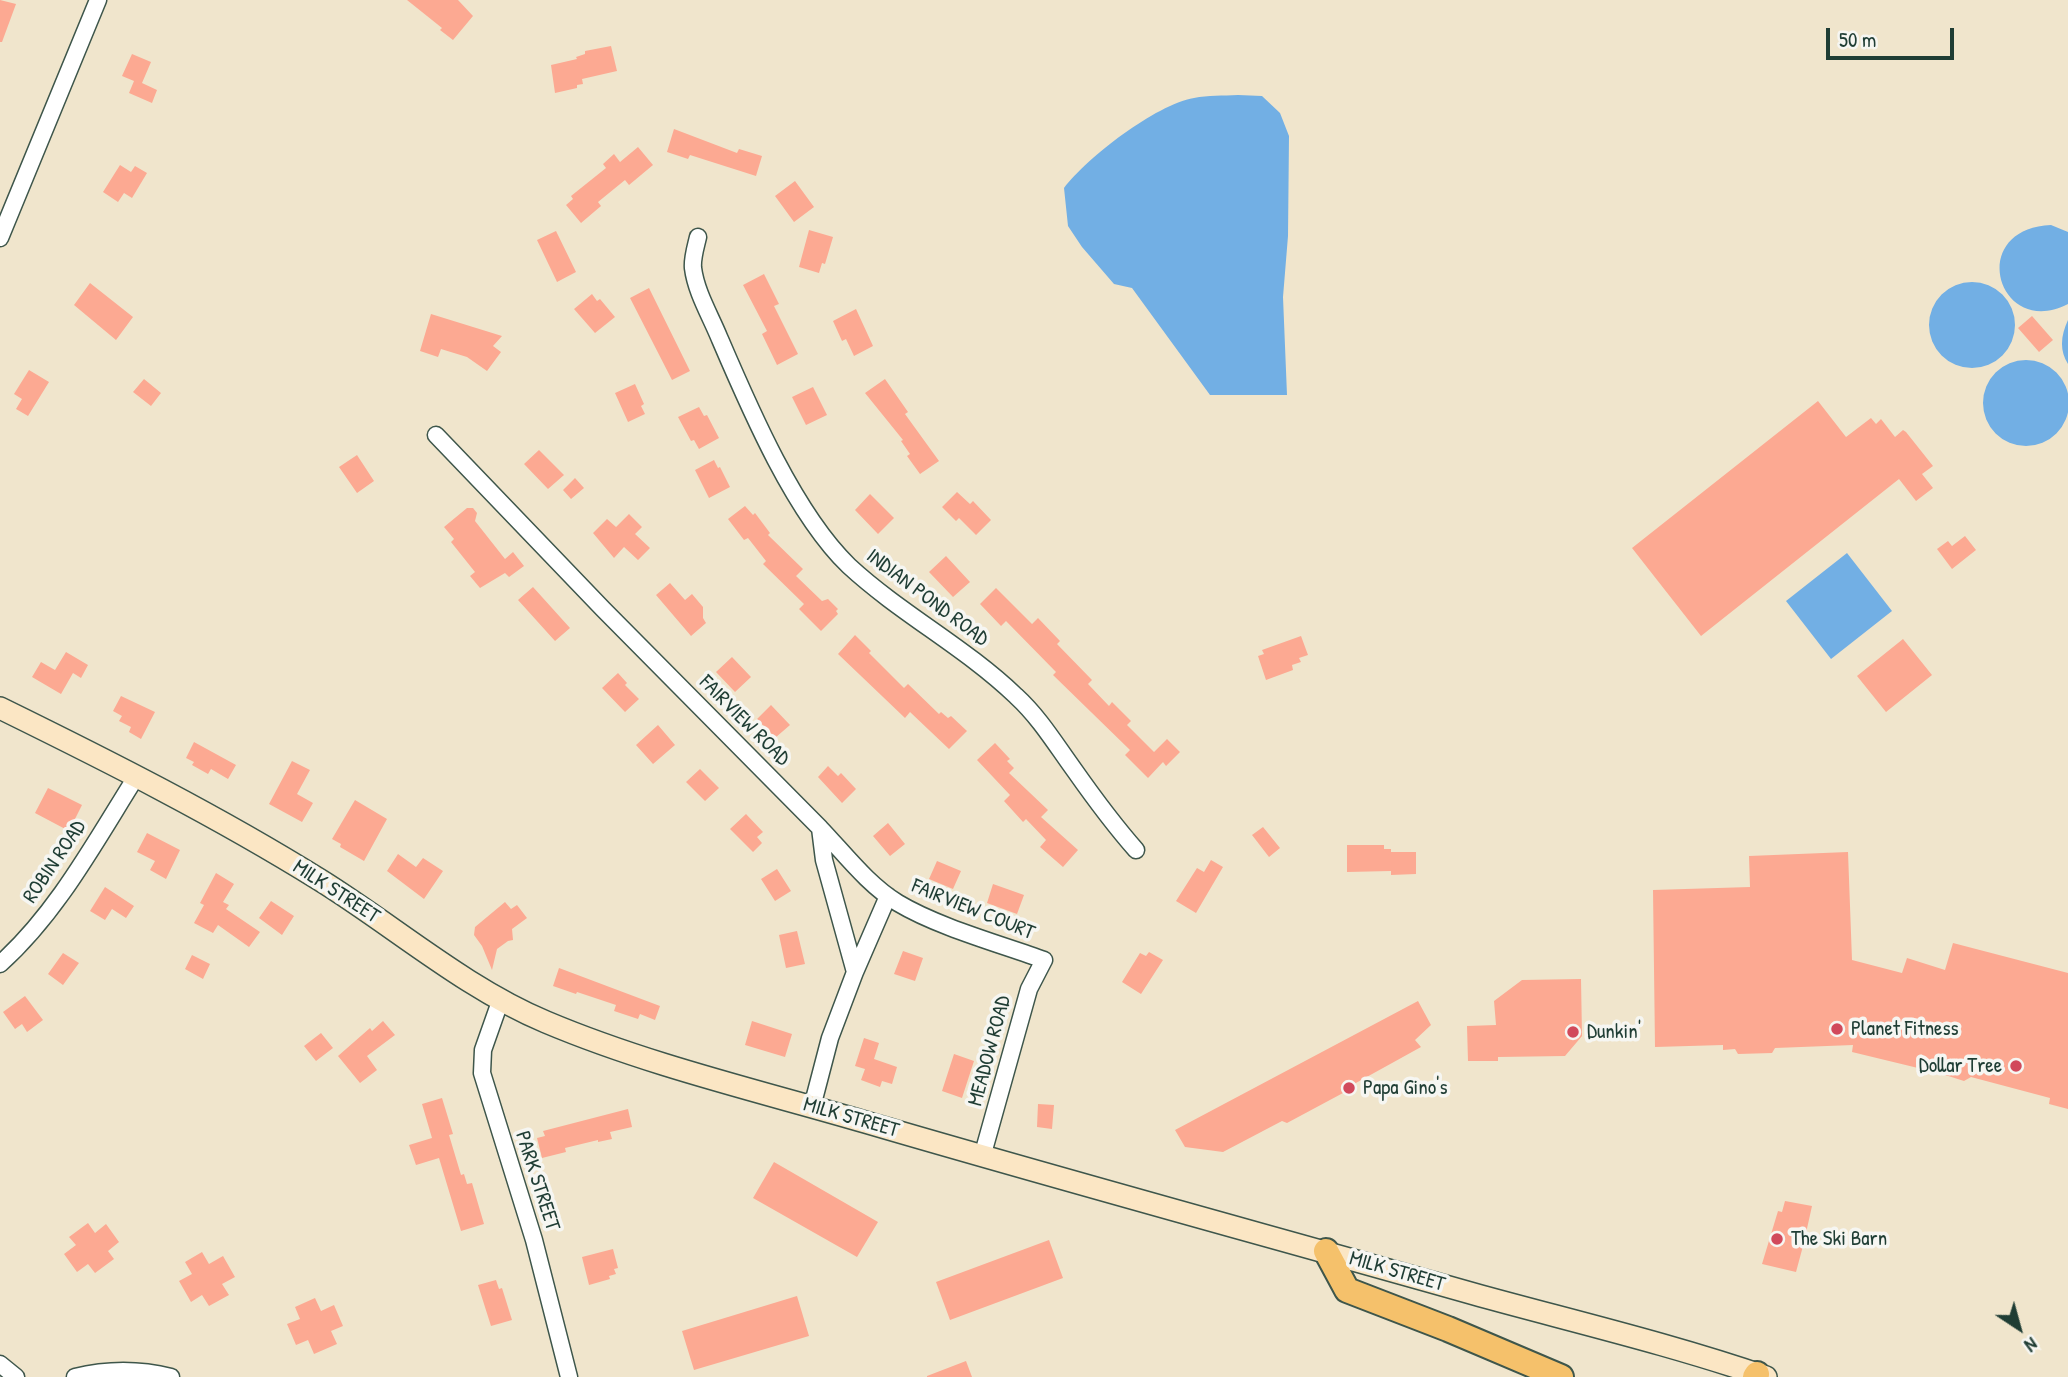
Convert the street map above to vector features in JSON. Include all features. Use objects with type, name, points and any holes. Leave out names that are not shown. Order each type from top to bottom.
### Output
[{"type":"highway","points":[[1326,1251],[1347,1290],[1561,1377]]},
{"type":"main road","name":"MILK STREET","points":[[0,708],[136,777],[316,877],[501,999],[542,1021],[602,1043],[982,1157],[1326,1251],[1760,1376]]},
{"type":"street","points":[[0,238],[97,0]]},
{"type":"street","name":"INDIAN POND ROAD","points":[[698,237],[692,264],[695,282],[737,378],[782,470],[825,537],[848,564],[874,587],[980,663],[1018,696],[1043,724],[1110,819],[1136,850]]},
{"type":"street","name":"FAIRVIEW ROAD","points":[[436,435],[603,609],[820,828]]},
{"type":"street","name":"ROBIN ROAD","points":[[0,964],[34,930],[57,899],[136,777]]},
{"type":"street","points":[[812,1107],[830,1038],[855,972],[824,860],[820,828]]},
{"type":"street","name":"FAIRVIEW COURT","points":[[820,828],[888,896],[923,916],[1044,960]]},
{"type":"street","name":"FAIRVIEW COURT","points":[[855,972],[888,896]]},
{"type":"street","name":"MEADOW ROAD","points":[[982,1157],[1029,989],[1044,960]]},
{"type":"street","name":"PARK STREET","points":[[501,999],[483,1050],[482,1073],[534,1240],[569,1377]]},
{"type":"street","points":[[0,1364],[16,1377]]},
{"type":"street","points":[[75,1377],[126,1370],[171,1377]]},
{"type":"water","points":[[1262,96],[1280,113],[1289,136],[1288,236],[1283,297],[1287,395],[1210,395],[1132,288],[1114,284],[1068,226],[1064,188],[1089,162],[1123,134],[1178,103],[1199,97]]},
{"type":"water","points":[[2051,225],[2068,232],[2068,304],[2044,311],[2024,307],[2009,296],[2001,280],[2000,261],[2008,244],[2024,231]]},
{"type":"water","points":[[1964,282],[1980,282],[2003,294],[2012,308],[2015,325],[2012,342],[2003,356],[1980,368],[1964,368],[1948,361],[1936,349],[1929,333],[1929,317],[1936,301],[1948,289]]},
{"type":"water","points":[[2068,320],[2068,364],[2062,342]]},
{"type":"water","points":[[2026,360],[2043,363],[2057,372],[2066,386],[2069,403],[2066,420],[2057,434],[2043,443],[2026,446],[2009,443],[1995,434],[1986,420],[1983,403],[1986,386],[1995,372],[2009,363]]},
{"type":"water","points":[[1847,553],[1892,611],[1831,659],[1786,601]]},
{"type":"building","points":[[0,0],[16,4],[2,42],[0,42]]},
{"type":"building","points":[[407,0],[458,0],[473,16],[453,40]]},
{"type":"building","points":[[611,46],[617,71],[582,79],[583,84],[577,85],[577,88],[555,93],[551,65],[577,59],[576,57],[585,54],[585,51]]},
{"type":"building","points":[[132,54],[151,62],[142,83],[157,90],[152,103],[129,93],[134,81],[122,76]]},
{"type":"building","points":[[674,129],[737,153],[739,149],[762,156],[756,176],[690,155],[688,159],[667,152]]},
{"type":"building","points":[[638,147],[653,165],[629,185],[625,180],[598,202],[601,206],[581,223],[566,205],[573,199],[571,196],[606,168],[603,164],[614,154],[620,162]]},
{"type":"building","points":[[120,165],[131,172],[135,166],[147,173],[132,198],[124,193],[118,202],[103,192]]},
{"type":"building","points":[[795,181],[814,207],[794,222],[775,196]]},
{"type":"building","points":[[809,230],[833,237],[825,264],[822,263],[819,273],[799,267]]},
{"type":"building","points":[[556,231],[576,272],[557,282],[537,240]]},
{"type":"building","points":[[764,274],[779,304],[774,306],[798,354],[777,365],[762,334],[767,331],[743,285]]},
{"type":"building","points":[[90,283],[133,317],[116,340],[74,305]]},
{"type":"building","points":[[649,288],[690,371],[672,380],[630,298]]},
{"type":"building","points":[[592,294],[597,301],[600,299],[615,317],[595,333],[574,309]]},
{"type":"building","points":[[856,309],[873,346],[854,356],[846,339],[842,341],[833,321]]},
{"type":"building","points":[[431,314],[502,336],[493,346],[501,352],[487,371],[467,357],[441,349],[438,357],[420,351]]},
{"type":"building","points":[[2032,316],[2053,340],[2039,352],[2018,328]]},
{"type":"building","points":[[29,370],[49,382],[28,416],[16,409],[22,399],[14,394]]},
{"type":"building","points":[[144,379],[161,393],[151,406],[133,392]]},
{"type":"building","points":[[885,379],[908,412],[905,414],[939,461],[920,474],[907,456],[910,454],[901,441],[903,440],[865,393]]},
{"type":"building","points":[[635,384],[644,404],[641,406],[645,414],[628,422],[615,393]]},
{"type":"building","points":[[813,387],[827,415],[806,425],[792,397]]},
{"type":"building","points":[[1818,401],[1846,437],[1871,418],[1876,424],[1881,419],[1895,437],[1903,430],[1906,432],[1933,466],[1922,474],[1933,488],[1916,501],[1899,479],[1701,636],[1632,548]]},
{"type":"building","points":[[699,407],[704,416],[707,415],[719,438],[699,449],[694,440],[691,441],[678,417]]},
{"type":"building","points":[[539,450],[564,475],[548,489],[524,464]]},
{"type":"building","points":[[357,455],[374,481],[357,493],[339,467]]},
{"type":"building","points":[[714,460],[730,487],[709,498],[695,470]]},
{"type":"building","points":[[575,478],[584,488],[571,499],[563,490]]},
{"type":"building","points":[[957,492],[970,504],[973,501],[991,520],[976,535],[959,518],[956,521],[942,507]]},
{"type":"building","points":[[870,494],[894,518],[878,534],[855,510]]},
{"type":"building","points":[[745,506],[753,515],[755,513],[770,533],[768,535],[803,569],[796,576],[822,601],[828,599],[838,609],[838,614],[821,631],[799,609],[804,604],[763,564],[766,561],[748,538],[744,540],[728,519]]},
{"type":"building","points":[[467,508],[473,508],[477,513],[475,521],[505,559],[513,552],[524,566],[509,577],[505,573],[480,588],[470,576],[475,572],[451,542],[454,539],[444,527]]},
{"type":"building","points":[[629,514],[642,527],[635,534],[650,548],[638,560],[624,547],[614,558],[593,533],[607,519],[616,527]]},
{"type":"building","points":[[1965,536],[1976,550],[1952,569],[1937,549],[1948,541],[1952,546]]},
{"type":"building","points":[[946,556],[970,582],[953,597],[929,572]]},
{"type":"building","points":[[670,583],[685,600],[692,594],[703,607],[706,623],[691,636],[656,595]]},
{"type":"building","points":[[533,587],[570,628],[555,641],[518,600]]},
{"type":"building","points":[[996,588],[1032,624],[1038,618],[1060,641],[1057,644],[1092,680],[1088,684],[1109,706],[1112,702],[1131,721],[1127,725],[1154,752],[1167,739],[1180,752],[1166,766],[1163,762],[1148,778],[1125,755],[1130,750],[1053,675],[1056,672],[1006,621],[1001,626],[980,604]]},
{"type":"building","points":[[855,635],[904,688],[908,684],[939,714],[941,712],[948,718],[951,716],[967,731],[949,749],[910,712],[905,718],[838,654]]},
{"type":"building","points":[[1301,636],[1308,655],[1299,658],[1301,662],[1292,665],[1293,670],[1266,680],[1258,656],[1264,654],[1262,650]]},
{"type":"building","points":[[1903,639],[1932,675],[1886,712],[1857,676]]},
{"type":"building","points":[[66,652],[88,665],[81,678],[73,673],[61,694],[32,677],[41,662],[55,670]]},
{"type":"building","points":[[732,657],[751,677],[735,692],[716,672]]},
{"type":"building","points":[[618,673],[639,699],[625,712],[602,688]]},
{"type":"building","points":[[121,696],[155,712],[141,739],[129,732],[131,727],[119,721],[122,716],[113,711]]},
{"type":"building","points":[[771,705],[790,725],[775,738],[757,719]]},
{"type":"building","points":[[658,725],[675,745],[653,764],[636,745]]},
{"type":"building","points":[[194,742],[236,765],[228,779],[211,769],[208,774],[192,765],[194,762],[186,758]]},
{"type":"building","points":[[995,743],[1010,759],[1007,761],[1014,768],[1009,773],[1048,810],[1041,817],[1078,850],[1063,867],[1040,847],[1046,840],[1026,819],[1023,822],[1004,801],[1010,795],[977,760]]},
{"type":"building","points":[[292,761],[310,770],[297,794],[313,803],[302,822],[269,804]]},
{"type":"building","points":[[828,766],[838,776],[841,773],[856,789],[842,803],[818,777]]},
{"type":"building","points":[[700,769],[719,788],[705,801],[686,782]]},
{"type":"building","points":[[48,788],[82,805],[69,831],[35,813]]},
{"type":"building","points":[[355,800],[387,819],[364,861],[332,839]]},
{"type":"building","points":[[746,814],[763,832],[757,837],[762,843],[753,852],[730,829]]},
{"type":"building","points":[[888,823],[905,844],[890,856],[873,836]]},
{"type":"building","points":[[1263,827],[1280,848],[1269,857],[1252,835]]},
{"type":"building","points":[[147,833],[180,850],[166,879],[150,870],[155,861],[137,852]]},
{"type":"building","points":[[1347,845],[1384,845],[1384,849],[1391,849],[1391,852],[1416,852],[1416,874],[1391,875],[1391,871],[1347,872]]},
{"type":"building","points":[[1848,852],[1852,960],[1902,973],[1907,958],[1945,970],[1953,943],[2068,973],[2068,1109],[2049,1104],[2050,1098],[1971,1077],[1964,1081],[1942,1074],[1939,1069],[1919,1064],[1918,1068],[1852,1052],[1853,1045],[1775,1048],[1772,1053],[1738,1054],[1735,1049],[1723,1050],[1723,1045],[1655,1047],[1653,890],[1750,887],[1749,856]]},
{"type":"building","points":[[398,854],[416,867],[423,858],[443,871],[424,899],[387,871]]},
{"type":"building","points":[[1211,860],[1223,867],[1196,913],[1176,901],[1197,868],[1204,872]]},
{"type":"building","points":[[937,861],[961,871],[953,889],[929,879]]},
{"type":"building","points":[[777,869],[791,891],[775,901],[761,879]]},
{"type":"building","points":[[216,873],[234,884],[223,902],[229,905],[226,909],[260,932],[249,947],[218,925],[213,933],[194,923],[204,905],[200,903]]},
{"type":"building","points":[[993,884],[1024,895],[1017,914],[987,903]]},
{"type":"building","points":[[105,887],[134,906],[126,918],[112,909],[105,920],[90,911]]},
{"type":"building","points":[[271,901],[294,916],[282,935],[259,918]]},
{"type":"building","points":[[505,902],[511,909],[517,905],[527,918],[512,929],[513,940],[497,949],[492,970],[474,935],[475,927]]},
{"type":"building","points":[[797,931],[805,964],[786,968],[779,935]]},
{"type":"building","points":[[903,951],[923,958],[915,981],[894,974]]},
{"type":"building","points":[[1149,952],[1163,960],[1141,994],[1122,982],[1140,953],[1146,956]]},
{"type":"building","points":[[63,953],[79,963],[63,985],[48,974]]},
{"type":"building","points":[[192,955],[210,964],[203,979],[185,969]]},
{"type":"building","points":[[559,968],[660,1006],[655,1020],[640,1014],[638,1019],[614,1011],[616,1005],[553,986]]},
{"type":"building","points":[[1581,979],[1582,1036],[1565,1056],[1498,1057],[1498,1061],[1468,1061],[1467,1026],[1496,1025],[1494,1001],[1522,980]]},
{"type":"building","points":[[25,996],[43,1020],[27,1032],[22,1024],[15,1029],[3,1012]]},
{"type":"building","points":[[1418,1001],[1431,1025],[1415,1040],[1421,1047],[1287,1123],[1282,1121],[1223,1152],[1185,1147],[1175,1130]]},
{"type":"building","points":[[383,1021],[395,1035],[367,1056],[377,1070],[360,1083],[338,1056],[370,1028],[372,1031]]},
{"type":"building","points":[[752,1021],[792,1034],[785,1057],[745,1045]]},
{"type":"building","points":[[321,1033],[333,1048],[316,1061],[304,1046]]},
{"type":"building","points":[[864,1038],[879,1043],[874,1059],[897,1067],[892,1084],[882,1081],[880,1087],[861,1080],[865,1069],[855,1066]]},
{"type":"building","points":[[954,1054],[974,1061],[962,1098],[942,1091]]},
{"type":"building","points":[[442,1098],[461,1175],[464,1174],[467,1184],[472,1183],[484,1224],[461,1231],[439,1158],[416,1165],[409,1145],[432,1138],[422,1104]]},
{"type":"building","points":[[1038,1104],[1054,1105],[1052,1129],[1037,1127]]},
{"type":"building","points":[[628,1109],[632,1127],[610,1132],[612,1139],[565,1148],[566,1152],[542,1158],[537,1138],[545,1136],[543,1131]]},
{"type":"building","points":[[774,1162],[878,1222],[857,1257],[753,1198]]},
{"type":"building","points":[[1785,1201],[1812,1206],[1806,1233],[1810,1234],[1806,1247],[1803,1246],[1796,1272],[1762,1264],[1778,1211],[1782,1212]]},
{"type":"building","points":[[88,1223],[95,1233],[106,1224],[119,1242],[108,1251],[114,1259],[95,1273],[88,1264],[77,1272],[64,1254],[76,1245],[69,1237]]},
{"type":"building","points":[[1049,1240],[1063,1278],[950,1320],[936,1282]]},
{"type":"building","points":[[613,1249],[618,1268],[614,1269],[616,1274],[609,1276],[610,1279],[589,1285],[582,1257]]},
{"type":"building","points":[[202,1252],[209,1264],[223,1256],[235,1277],[222,1284],[229,1295],[209,1306],[202,1295],[191,1302],[179,1281],[192,1274],[185,1262]]},
{"type":"building","points":[[496,1280],[499,1289],[502,1288],[512,1320],[491,1326],[478,1285]]},
{"type":"building","points":[[797,1296],[809,1336],[694,1370],[682,1331]]},
{"type":"building","points":[[315,1298],[321,1311],[334,1305],[343,1326],[331,1331],[337,1344],[314,1354],[308,1340],[296,1345],[287,1324],[300,1319],[295,1307]]},
{"type":"building","points":[[966,1361],[972,1377],[927,1377],[927,1376]]},
{"type":"place","name":"Planet Fitness","points":[[1837,1029]]},
{"type":"place","name":"Dunkin'","points":[[1573,1032]]},
{"type":"place","name":"Dollar Tree","points":[[2016,1066]]},
{"type":"place","name":"Papa Gino's","points":[[1349,1088]]},
{"type":"place","name":"The Ski Barn","points":[[1777,1239]]}]
